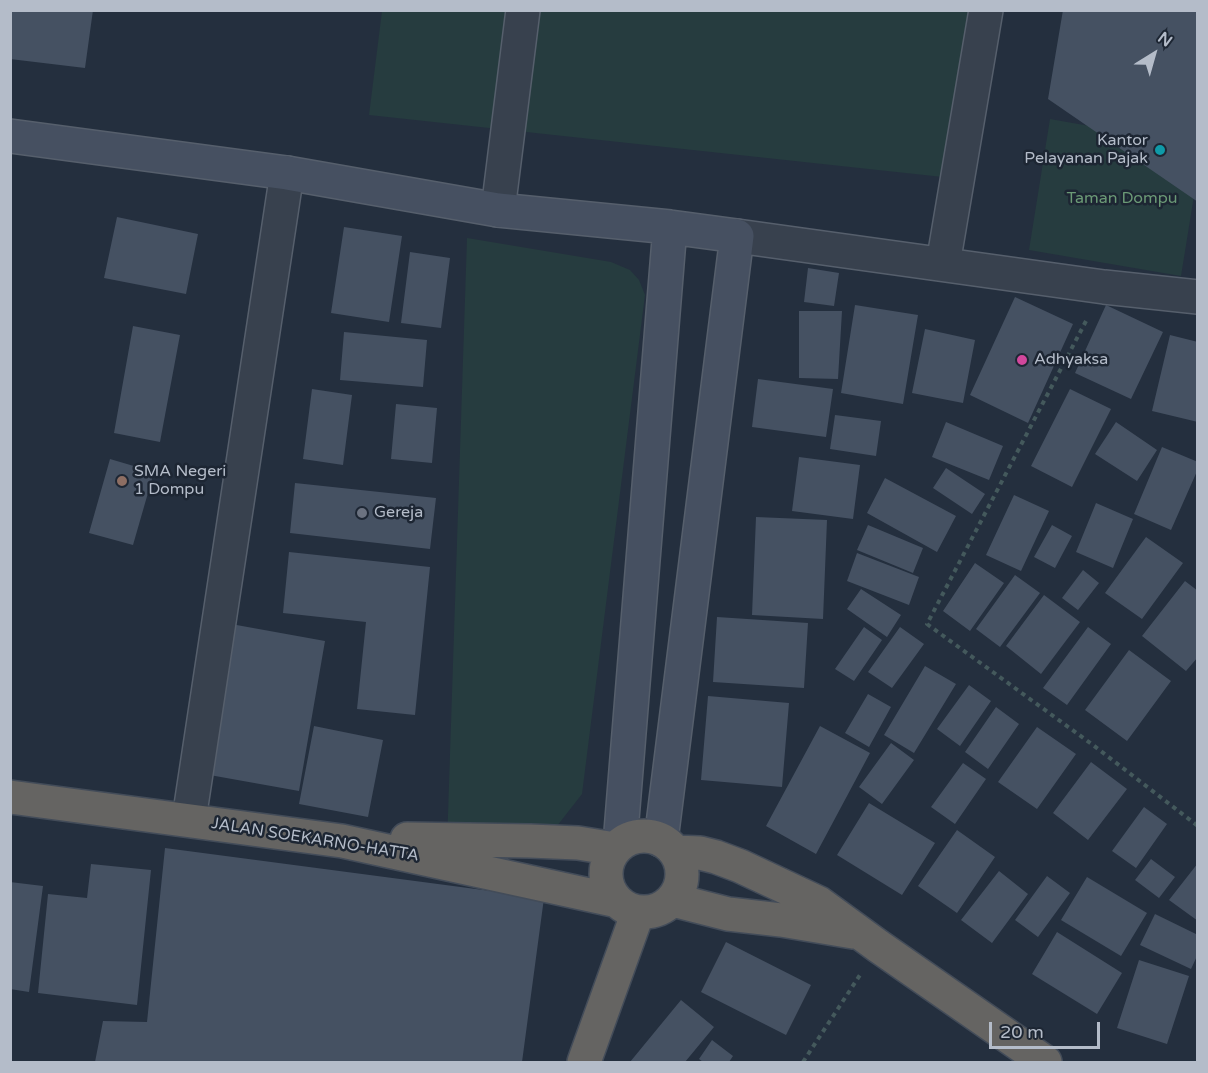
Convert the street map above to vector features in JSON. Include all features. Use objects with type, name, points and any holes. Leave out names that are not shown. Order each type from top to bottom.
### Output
[{"type":"highway","name":"JALAN SOEKARNO-HATTA","points":[[10,797],[342,841],[627,906]]},
{"type":"highway","points":[[668,846],[682,868],[681,885],[674,900],[657,910],[627,906],[610,891],[606,869],[618,847],[633,838],[647,836],[668,846],[700,853],[740,866],[819,903],[1045,1062]]},
{"type":"highway","points":[[342,841],[409,839],[530,841],[618,847]]},
{"type":"highway","points":[[674,900],[728,914],[781,920],[869,940]]},
{"type":"highway","points":[[584,1062],[627,906]]},
{"type":"main road","points":[[10,136],[287,173],[498,210],[737,236],[668,846]]},
{"type":"main road","points":[[618,847],[670,227]]},
{"type":"street","points":[[498,210],[522,10]]},
{"type":"street","points":[[943,264],[986,10]]},
{"type":"street","points":[[189,819],[287,173]]},
{"type":"street","points":[[737,236],[1104,287],[1197,297]]},
{"type":"path","points":[[1104,287],[927,624],[1093,745],[1197,826]]},
{"type":"path","points":[[803,1062],[869,940]]},
{"type":"green space","points":[[382,11],[971,11],[952,178],[369,115]]},
{"type":"green space","name":"Taman Dompu","points":[[1050,119],[1197,145],[1197,177],[1181,276],[1029,250]]},
{"type":"green space","points":[[467,238],[611,262],[630,270],[639,280],[645,295],[582,794],[550,835],[447,845]]},
{"type":"building","points":[[10,10],[93,10],[85,68],[10,59]]},
{"type":"building","name":"Kantor Pelayanan Pajak","points":[[1063,10],[1198,10],[1198,202],[1048,99]]},
{"type":"building","points":[[117,217],[198,234],[186,294],[104,278]]},
{"type":"building","points":[[344,227],[402,236],[389,322],[331,313]]},
{"type":"building","points":[[410,252],[450,258],[441,328],[401,323]]},
{"type":"building","points":[[808,268],[839,273],[834,306],[804,302]]},
{"type":"building","name":"Adhyaksa","points":[[1015,297],[1073,324],[1028,423],[970,395]]},
{"type":"building","points":[[855,305],[918,315],[903,404],[841,393]]},
{"type":"building","points":[[1106,305],[1163,332],[1131,399],[1075,373]]},
{"type":"building","points":[[799,311],[842,311],[838,379],[799,378]]},
{"type":"building","points":[[133,326],[180,335],[160,442],[114,433]]},
{"type":"building","points":[[925,329],[975,340],[963,403],[912,393]]},
{"type":"building","points":[[344,332],[427,340],[423,387],[340,380]]},
{"type":"building","points":[[1170,335],[1198,342],[1198,422],[1152,411]]},
{"type":"building","points":[[758,379],[833,389],[826,437],[752,427]]},
{"type":"building","points":[[312,389],[352,395],[343,465],[303,459]]},
{"type":"building","points":[[1070,389],[1111,409],[1072,487],[1031,466]]},
{"type":"building","points":[[396,404],[437,408],[432,463],[391,459]]},
{"type":"building","points":[[835,415],[881,421],[876,456],[830,449]]},
{"type":"building","points":[[946,422],[1003,446],[989,480],[932,457]]},
{"type":"building","points":[[1116,422],[1157,450],[1137,481],[1095,454]]},
{"type":"building","points":[[1162,447],[1198,462],[1198,469],[1171,530],[1134,514]]},
{"type":"building","points":[[799,457],[860,465],[853,519],[792,511]]},
{"type":"building","points":[[110,459],[154,472],[133,545],[89,533]]},
{"type":"building","points":[[946,468],[985,494],[972,514],[933,488]]},
{"type":"building","points":[[885,478],[956,516],[937,552],[867,513]]},
{"type":"building","points":[[295,483],[436,498],[430,549],[290,533]]},
{"type":"building","points":[[1014,495],[1049,511],[1021,571],[986,555]]},
{"type":"building","points":[[1096,503],[1133,519],[1113,568],[1076,552]]},
{"type":"building","points":[[756,517],[827,520],[823,619],[752,615]]},
{"type":"building","points":[[868,525],[923,548],[913,573],[857,550]]},
{"type":"building","points":[[1052,525],[1072,536],[1055,568],[1034,557]]},
{"type":"building","points":[[1146,537],[1183,563],[1142,619],[1105,593]]},
{"type":"building","points":[[289,552],[430,567],[415,715],[357,709],[366,622],[283,613]]},
{"type":"building","points":[[857,553],[919,577],[909,605],[847,581]]},
{"type":"building","points":[[975,563],[1004,583],[970,631],[943,611]]},
{"type":"building","points":[[1083,570],[1099,583],[1078,610],[1062,598]]},
{"type":"building","points":[[1015,575],[1040,593],[1000,647],[976,629]]},
{"type":"building","points":[[1185,581],[1198,591],[1198,657],[1186,671],[1142,636]]},
{"type":"building","points":[[861,589],[901,615],[887,637],[847,609]]},
{"type":"building","points":[[1044,595],[1080,622],[1041,674],[1006,646]]},
{"type":"building","points":[[717,617],[808,623],[804,688],[713,682]]},
{"type":"building","points":[[231,624],[325,641],[299,791],[204,774]]},
{"type":"building","points":[[864,627],[882,640],[854,681],[835,669]]},
{"type":"building","points":[[900,627],[924,644],[892,688],[868,672]]},
{"type":"building","points":[[1088,627],[1111,644],[1067,705],[1043,688]]},
{"type":"building","points":[[1129,650],[1171,681],[1127,741],[1085,710]]},
{"type":"building","points":[[925,666],[956,684],[914,753],[884,735]]},
{"type":"building","points":[[969,685],[991,701],[960,746],[937,729]]},
{"type":"building","points":[[868,694],[891,707],[869,747],[845,733]]},
{"type":"building","points":[[708,696],[789,703],[782,787],[701,780]]},
{"type":"building","points":[[996,707],[1019,724],[988,769],[965,752]]},
{"type":"building","points":[[314,726],[383,740],[368,817],[299,804]]},
{"type":"building","points":[[820,726],[870,753],[816,854],[766,826]]},
{"type":"building","points":[[1037,727],[1076,754],[1037,809],[998,782]]},
{"type":"building","points":[[891,743],[914,760],[882,804],[859,787]]},
{"type":"building","points":[[1091,762],[1127,789],[1088,840],[1053,813]]},
{"type":"building","points":[[963,763],[986,779],[955,824],[931,807]]},
{"type":"building","points":[[869,803],[935,843],[902,895],[837,855]]},
{"type":"building","points":[[1144,807],[1167,824],[1136,868],[1112,851]]},
{"type":"building","points":[[957,830],[995,857],[957,913],[918,886]]},
{"type":"building","points":[[165,848],[544,898],[522,1062],[95,1062],[103,1021],[147,1022]]},
{"type":"building","points":[[1151,859],[1175,877],[1159,898],[1135,880]]},
{"type":"building","points":[[1198,863],[1198,921],[1169,900]]},
{"type":"building","points":[[91,864],[151,870],[137,1005],[38,993],[48,894],[87,898]]},
{"type":"building","points":[[999,871],[1028,894],[992,943],[961,920]]},
{"type":"building","points":[[1047,876],[1070,893],[1038,937],[1015,920]]},
{"type":"building","points":[[1087,877],[1147,913],[1121,956],[1061,920]]},
{"type":"building","points":[[10,882],[43,886],[29,992],[10,989]]},
{"type":"building","points":[[1155,914],[1198,935],[1198,954],[1191,969],[1140,945]]},
{"type":"building","points":[[1057,932],[1122,973],[1097,1014],[1032,974]]},
{"type":"building","points":[[726,942],[811,985],[786,1035],[701,992]]},
{"type":"building","points":[[1139,960],[1189,976],[1167,1044],[1117,1028]]},
{"type":"building","points":[[681,1000],[714,1027],[685,1062],[630,1062]]},
{"type":"building","points":[[712,1040],[733,1056],[729,1062],[703,1062],[699,1059]]},
{"type":"place","name":"Kantor Pelayanan Pajak","points":[[1160,150]]},
{"type":"place","name":"Adhyaksa","points":[[1022,360]]},
{"type":"place","name":"SMA Negeri 1 Dompu","points":[[122,481]]},
{"type":"place","name":"Gereja","points":[[362,513]]}]
